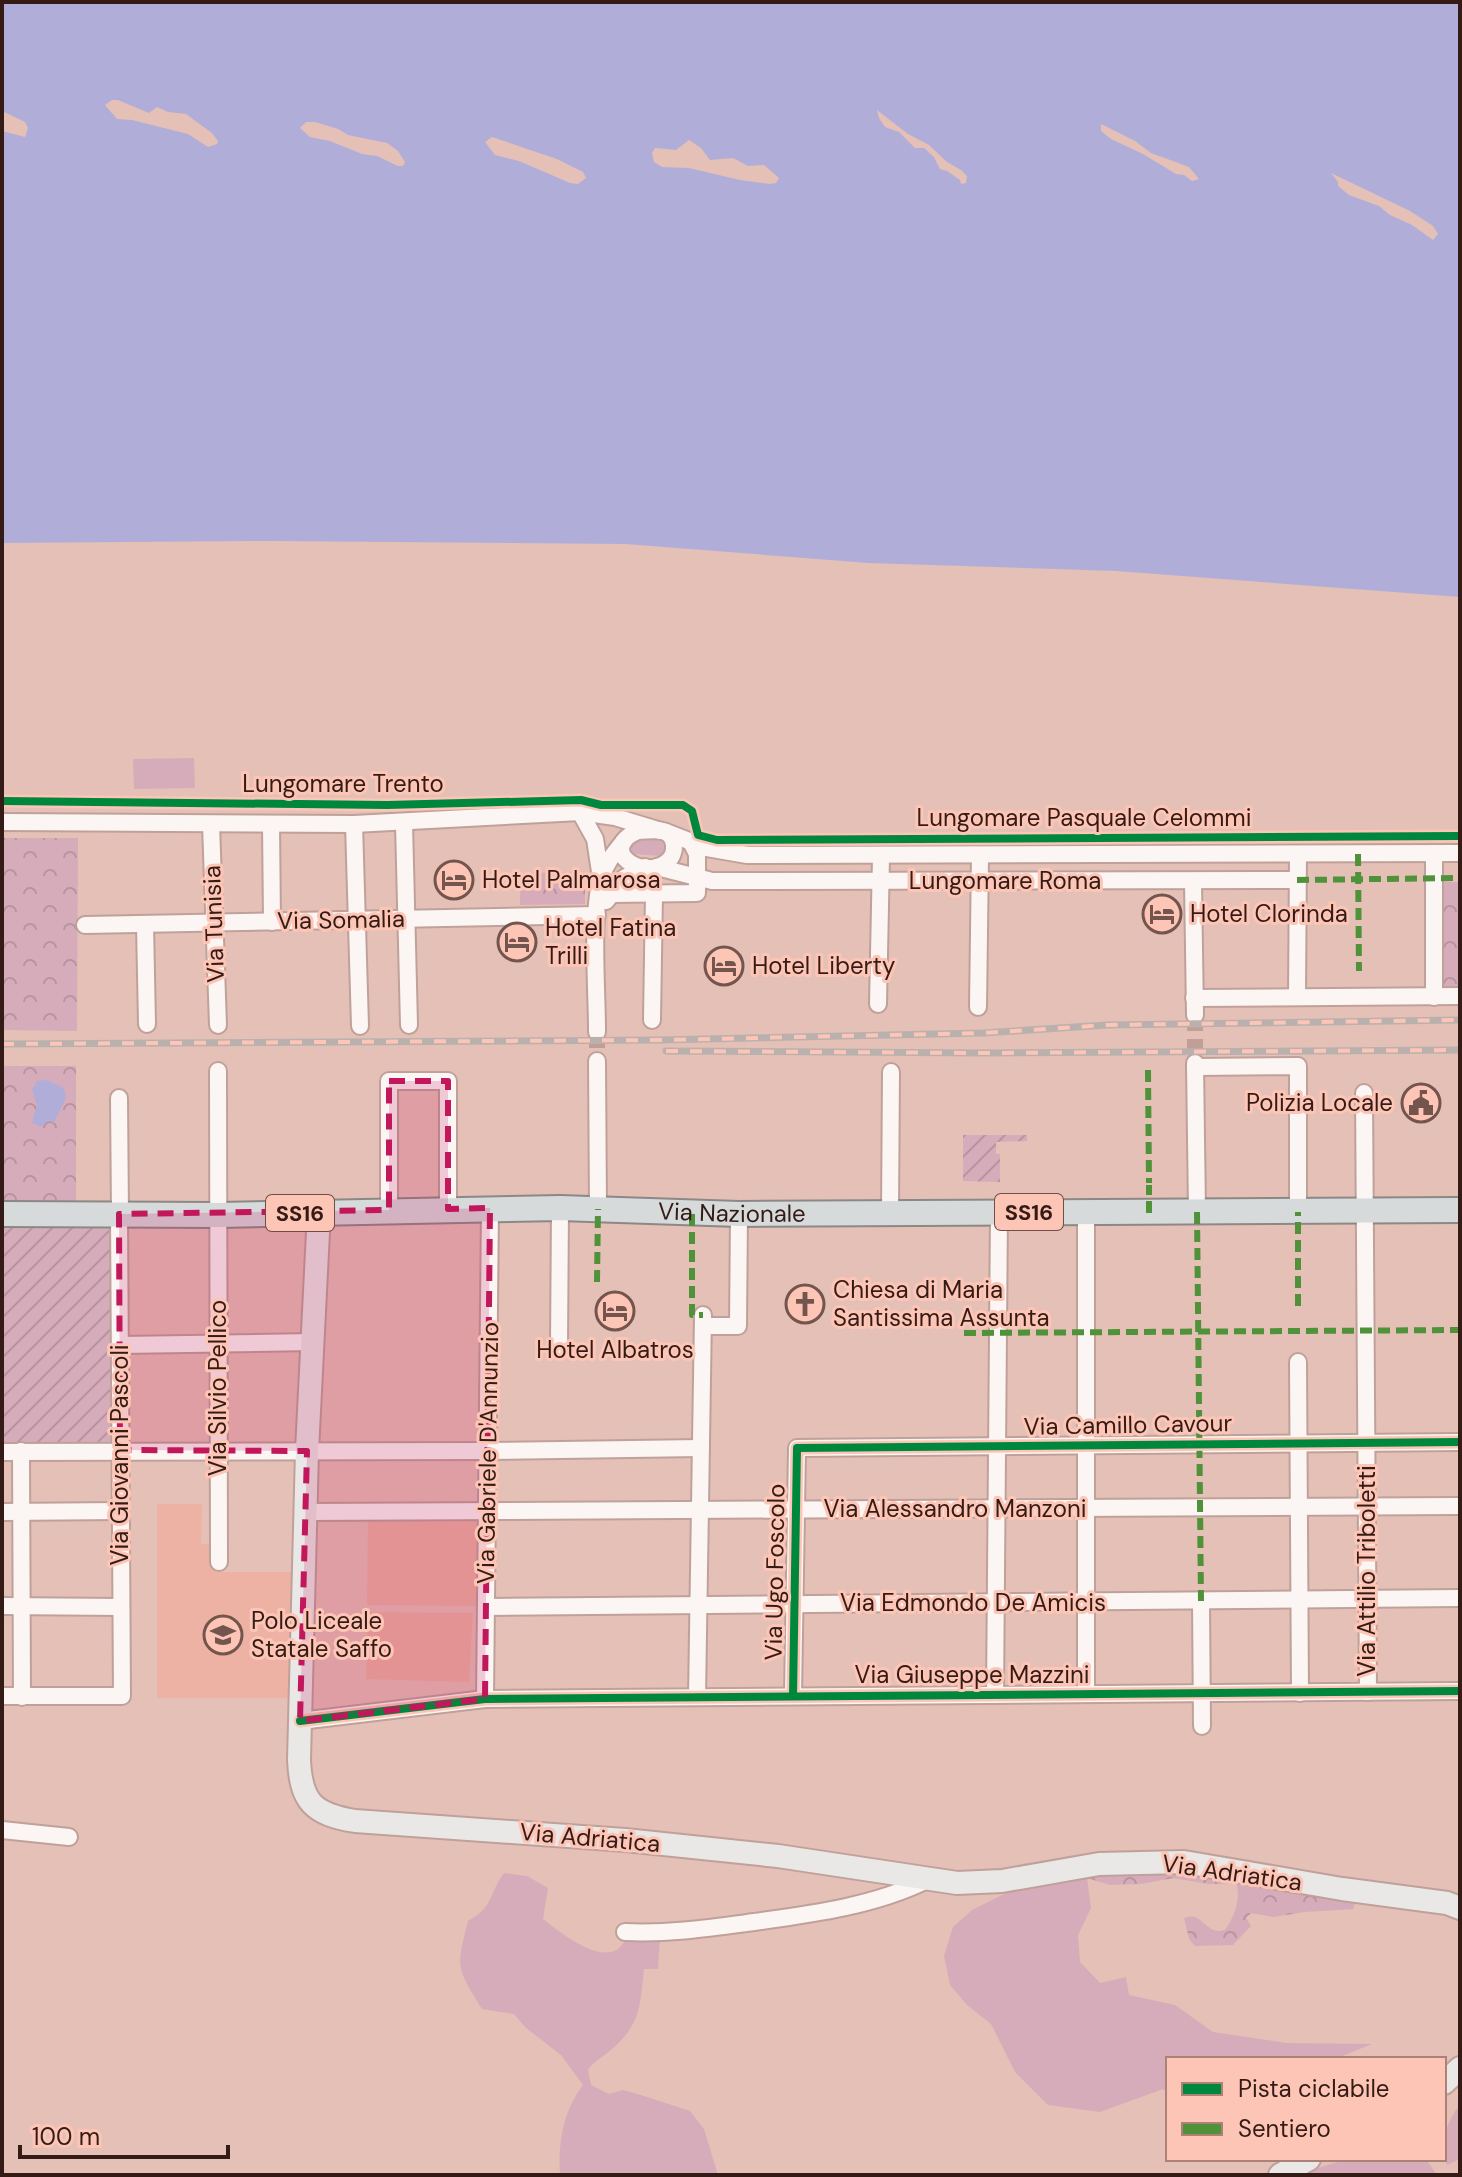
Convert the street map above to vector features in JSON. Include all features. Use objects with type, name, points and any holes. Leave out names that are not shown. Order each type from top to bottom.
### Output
[{"type":"main road","name":"Via Nazionale","points":[[2,1214],[218,1215],[490,1208],[739,1214],[1460,1210]]},
{"type":"main road","name":"Via Adriatica","points":[[319,1212],[307,1451],[299,1772],[304,1795],[316,1808],[340,1818],[686,1846],[778,1856],[927,1880],[985,1883],[1099,1864],[1184,1862],[1447,1903],[1460,1908]]},
{"type":"main road","points":[[1280,2175],[1305,2161]]},
{"type":"street","name":"Lungomare Trento","points":[[2,822],[354,824],[580,812],[615,817],[733,854]]},
{"type":"street","points":[[580,812],[621,849],[633,866],[703,872],[733,854]]},
{"type":"street","points":[[580,812],[595,839],[604,886]]},
{"type":"street","points":[[404,823],[409,1025]]},
{"type":"street","name":"Via Tunisia","points":[[211,824],[218,1025]]},
{"type":"street","points":[[271,824],[272,922]]},
{"type":"street","points":[[354,824],[360,1026]]},
{"type":"street","points":[[597,1032],[597,920],[604,886],[621,849],[638,831],[664,831],[672,838],[672,855],[656,866],[604,886]]},
{"type":"street","points":[[604,886],[654,894],[694,895],[703,872],[691,842]]},
{"type":"street","points":[[1434,853],[1434,997]]},
{"type":"street","name":"Lungomare Pasquale Celommi","points":[[733,854],[881,857],[1460,853]]},
{"type":"street","points":[[1297,997],[1298,854]]},
{"type":"street","points":[[978,1007],[980,856]]},
{"type":"street","points":[[878,1004],[881,857]]},
{"type":"street","name":"Lungomare Roma","points":[[703,872],[881,880],[1297,880]]},
{"type":"street","points":[[1193,882],[1194,1007],[1297,997],[1460,996]]},
{"type":"street","points":[[652,1020],[654,894]]},
{"type":"street","name":"Via Somalia","points":[[85,925],[407,919],[597,920]]},
{"type":"street","points":[[145,924],[147,1024]]},
{"type":"street","points":[[597,1061],[598,1209]]},
{"type":"street","points":[[1197,1212],[1195,1065],[1298,1066],[1298,1212]]},
{"type":"street","name":"Via Silvio Pellico","points":[[218,1071],[219,1562]]},
{"type":"street","points":[[890,1213],[891,1072]]},
{"type":"street","points":[[389,1210],[389,1081],[448,1081],[448,1209]]},
{"type":"street","name":"Via Attilio Triboletti","points":[[1364,1093],[1368,1692]]},
{"type":"street","name":"Via Giovanni Pascoli","points":[[22,1697],[122,1696],[119,1098]]},
{"type":"street","name":"Via Gabriele D'Annunzio","points":[[485,1699],[490,1208]]},
{"type":"street","points":[[559,1347],[560,1208]]},
{"type":"street","points":[[995,1695],[999,1212]]},
{"type":"street","points":[[1086,1212],[1086,1694]]},
{"type":"street","points":[[697,1697],[703,1321],[738,1326],[739,1214]]},
{"type":"street","points":[[120,1345],[313,1342]]},
{"type":"street","points":[[1298,1362],[1300,1693]]},
{"type":"street","name":"Via Camillo Cavour","points":[[797,1448],[1460,1442]]},
{"type":"street","points":[[2,1452],[701,1448]]},
{"type":"street","name":"Via Ugo Foscolo","points":[[793,1696],[797,1448]]},
{"type":"street","points":[[2,1696],[22,1697],[21,1451]]},
{"type":"street","name":"Via Alessandro Manzoni","points":[[305,1512],[1460,1506]]},
{"type":"street","points":[[2,1512],[121,1511]]},
{"type":"street","name":"Via Edmondo De Amicis","points":[[486,1607],[1460,1598]]},
{"type":"street","points":[[1201,1601],[1202,1726]]},
{"type":"street","points":[[2,1606],[121,1607]]},
{"type":"street","name":"Via Giuseppe Mazzini","points":[[300,1721],[485,1699],[1460,1691]]},
{"type":"street","points":[[2,1830],[69,1837]]},
{"type":"street","points":[[625,1932],[666,1934],[816,1914],[896,1893],[927,1880]]},
{"type":"highlighted area","points":[[389,1081],[448,1081],[448,1209],[490,1208],[485,1699],[300,1721],[307,1451],[120,1450],[119,1214],[389,1210]]},
{"type":"shaded area","name":"Polo Liceale Statale Saffo","points":[[157,1504],[202,1504],[201,1544],[215,1544],[216,1572],[292,1572],[288,1698],[157,1698]]},
{"type":"shaded area","points":[[368,1518],[478,1519],[477,1606],[367,1605]]},
{"type":"shaded area","points":[[368,1612],[473,1613],[469,1682],[366,1679]]},
{"type":"green space","points":[[194,758],[195,788],[134,789],[133,759]]},
{"type":"green space","points":[[2,838],[78,838],[77,1031],[2,1030]]},
{"type":"green space","points":[[634,839],[665,840],[667,853],[661,856],[631,854],[628,848]]},
{"type":"green space","points":[[585,872],[585,904],[520,905],[520,873]]},
{"type":"green space","points":[[1438,882],[1460,882],[1460,992],[1438,992]]},
{"type":"green space","points":[[2,1066],[76,1066],[76,1207],[2,1207]]},
{"type":"green space","points":[[963,1135],[1027,1135],[1027,1141],[996,1142],[996,1154],[1000,1154],[1000,1182],[963,1181]]},
{"type":"green space","points":[[2,1225],[112,1226],[118,1448],[2,1448]]},
{"type":"green space","points":[[1160,1862],[1356,1901],[1353,1909],[1273,1917],[1251,1913],[1246,1918],[1251,1926],[1233,1945],[1195,1946],[1189,1939],[1184,1918],[1196,1917],[1213,1930],[1225,1930],[1237,1902],[1236,1884],[1209,1884],[1173,1878],[1141,1884],[1110,1885],[1087,1878],[1087,1867]]},
{"type":"green space","points":[[504,1873],[527,1876],[548,1888],[543,1919],[589,1949],[609,1952],[620,1948],[630,1934],[660,1937],[658,1969],[644,1969],[640,2004],[634,2022],[622,2040],[588,2070],[591,2085],[609,2094],[623,2090],[690,2111],[704,2129],[718,2175],[560,2175],[563,2128],[583,2085],[561,2055],[526,2028],[514,2014],[482,2009],[461,1967],[461,1949],[468,1921],[487,1905]]},
{"type":"green space","points":[[1087,1878],[1091,1908],[1078,1935],[1080,1962],[1100,1983],[1126,1977],[1129,1995],[1175,2005],[1213,2032],[1287,2043],[1372,2044],[1340,2057],[1166,2057],[1166,2091],[1163,2089],[1100,2112],[1048,2105],[1015,2072],[991,2024],[967,2005],[950,1985],[944,1956],[953,1927],[972,1910],[1004,1894],[1047,1880]]},
{"type":"green space","points":[[1460,2105],[1460,2159],[1447,2165],[1446,2131]]},
{"type":"green space","points":[[1341,2161],[1427,2161],[1437,2175],[1296,2175]]},
{"type":"water","points":[[2,2],[1460,2],[1460,597],[1116,571],[868,563],[625,544],[270,541],[2,543]]},
{"type":"water","points":[[47,1080],[64,1088],[66,1098],[54,1123],[48,1120],[42,1127],[32,1123],[37,1105],[32,1090],[37,1081]]},
{"type":"pier","points":[[112,100],[149,113],[157,107],[186,114],[212,133],[217,144],[208,147],[188,134],[117,119],[105,105]]},
{"type":"pier","points":[[877,110],[961,170],[967,176],[966,183],[961,184],[960,180],[940,169],[934,157],[924,148],[915,148],[899,132],[885,127]]},
{"type":"pier","points":[[2,111],[25,122],[28,128],[25,137],[2,131]]},
{"type":"pier","points":[[306,122],[387,143],[398,151],[405,162],[403,166],[398,166],[377,156],[310,137],[300,128]]},
{"type":"pier","points":[[1101,124],[1151,153],[1189,167],[1199,179],[1192,181],[1176,174],[1111,139],[1101,131]]},
{"type":"pier","points":[[492,137],[557,159],[583,172],[586,178],[578,184],[570,183],[519,161],[495,155],[485,142]]},
{"type":"pier","points":[[689,140],[701,148],[710,160],[733,158],[748,166],[764,165],[779,178],[776,183],[770,184],[689,168],[662,167],[654,162],[652,153],[655,148],[676,150]]},
{"type":"pier","points":[[1331,173],[1410,211],[1433,226],[1438,234],[1433,240],[1379,206],[1349,195],[1338,186]]},
{"type":"tunnel","points":[[1195,1015],[1195,1063]]},
{"type":"tunnel","points":[[597,1032],[597,1061]]},
{"type":"railway","points":[[2,1044],[660,1040],[983,1033],[1107,1025],[1460,1020]]},
{"type":"railway","points":[[666,1051],[984,1053],[1460,1050]]},
{"type":"marked path","points":[[1358,854],[1359,971]]},
{"type":"marked path","points":[[1297,880],[1460,878]]},
{"type":"marked path","points":[[1148,1070],[1149,1183]]},
{"type":"marked path","points":[[1149,1185],[1149,1213]]},
{"type":"marked path","points":[[597,1282],[598,1209]]},
{"type":"marked path","points":[[1197,1212],[1201,1601]]},
{"type":"marked path","points":[[1298,1212],[1298,1306]]},
{"type":"marked path","points":[[692,1214],[692,1315],[703,1315]]},
{"type":"marked path","points":[[964,1333],[1460,1330]]},
{"type":"cycle path","points":[[2,801],[387,805],[581,800],[601,805],[683,805],[692,811],[698,835],[717,840],[1460,836]]},
{"type":"cycle path","points":[[793,1696],[797,1448],[1460,1442]]},
{"type":"cycle path","points":[[300,1721],[485,1699],[1460,1691]]},
{"type":"place","name":"Hotel Palmarosa","points":[[454,880]]},
{"type":"place","name":"Hotel Clorinda","points":[[1162,914]]},
{"type":"place","name":"Hotel Fatina Trilli","points":[[517,942]]},
{"type":"place","name":"Hotel Liberty","points":[[724,966]]},
{"type":"place","name":"Polizia Locale","points":[[1421,1103]]},
{"type":"place","name":"Chiesa di Maria Santissima Assunta","points":[[805,1304]]},
{"type":"place","name":"Hotel Albatros","points":[[615,1311]]},
{"type":"place","name":"Polo Liceale Statale Saffo","points":[[223,1635]]}]
